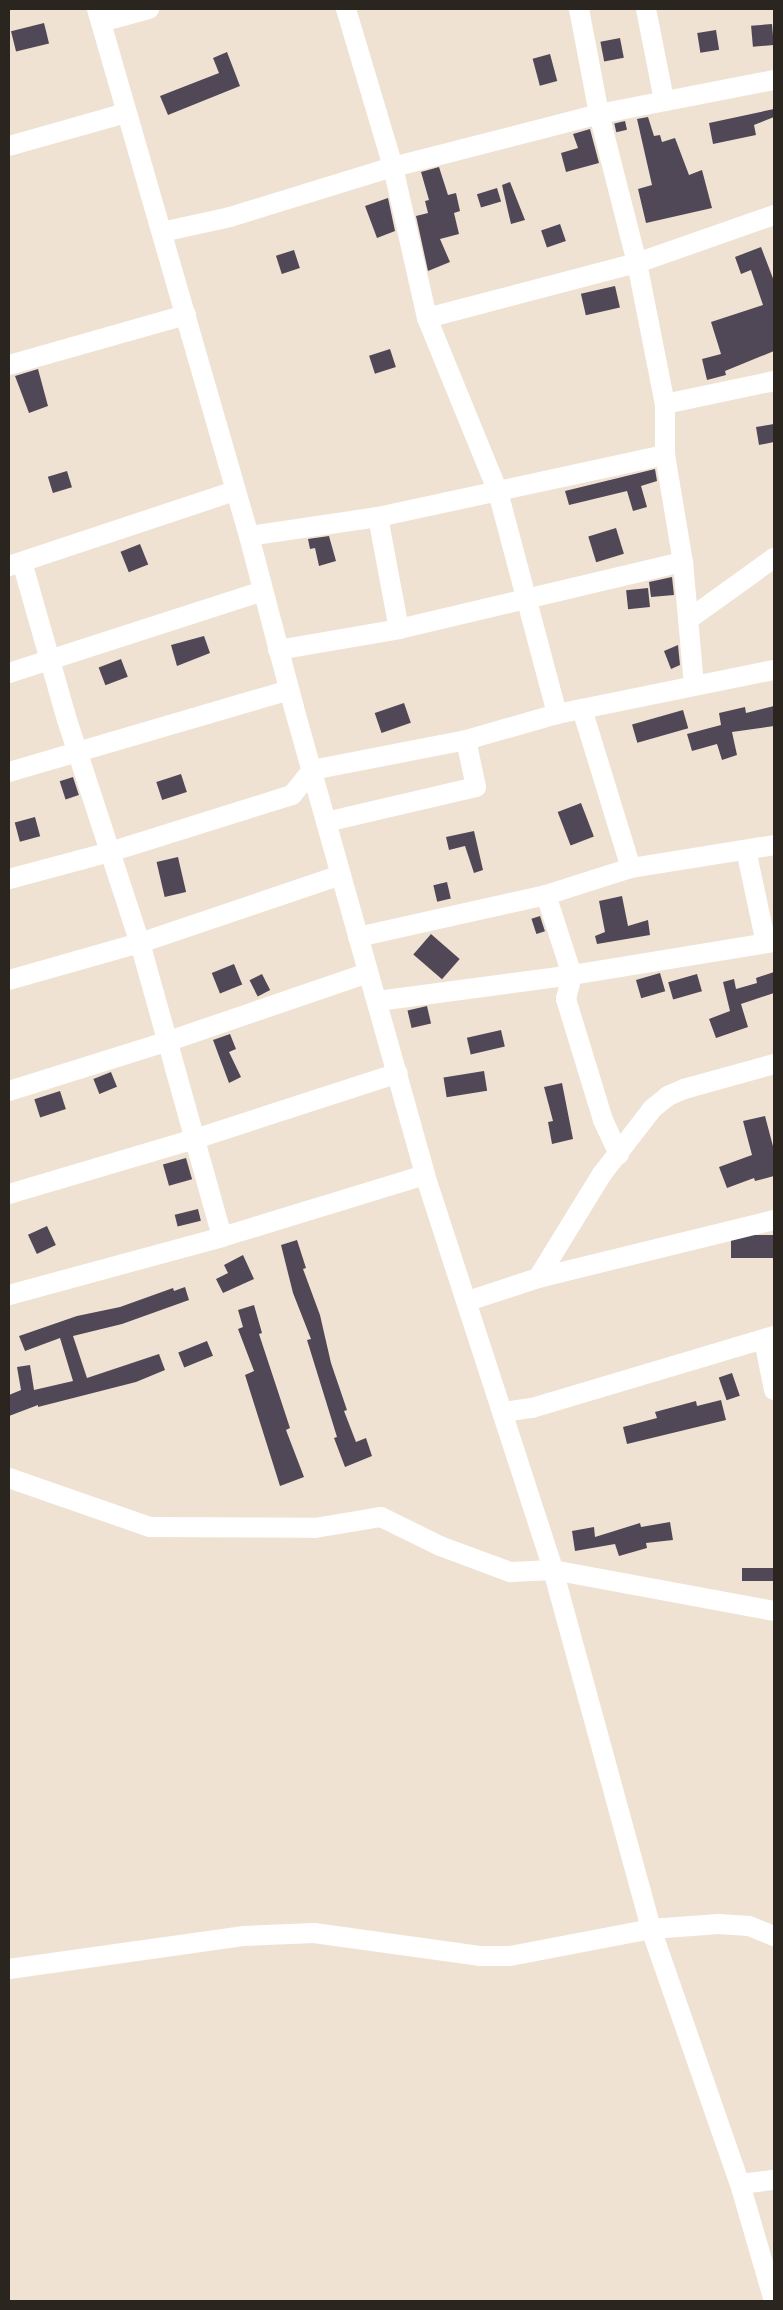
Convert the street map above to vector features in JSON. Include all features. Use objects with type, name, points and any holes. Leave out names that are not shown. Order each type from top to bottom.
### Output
[{"type":"street","points":[[149,9],[99,15],[249,536],[289,690],[368,973],[378,1001],[425,1175],[468,1301],[553,1570],[651,1929],[740,2184],[774,2301]]},
{"type":"street","points":[[346,9],[393,167],[427,318],[498,492],[558,714]]},
{"type":"street","points":[[579,9],[599,114],[637,263],[665,404],[665,455],[683,562],[694,686]]},
{"type":"street","points":[[646,9],[664,100]]},
{"type":"street","points":[[162,232],[230,217],[393,167],[599,114],[774,80]]},
{"type":"street","points":[[9,146],[126,112]]},
{"type":"street","points":[[427,318],[637,263],[774,216]]},
{"type":"street","points":[[9,366],[186,315]]},
{"type":"street","points":[[665,404],[774,381]]},
{"type":"street","points":[[249,536],[378,517],[665,455]]},
{"type":"street","points":[[222,1237],[140,943],[51,660],[15,564],[235,491]]},
{"type":"street","points":[[378,517],[398,629]]},
{"type":"street","points":[[689,619],[774,558]]},
{"type":"street","points":[[278,650],[398,629],[683,562]]},
{"type":"street","points":[[9,673],[263,591]]},
{"type":"street","points":[[9,879],[110,852],[292,795],[312,770],[466,740],[558,714],[774,670]]},
{"type":"street","points":[[9,772],[80,753],[289,690]]},
{"type":"street","points":[[582,709],[631,868]]},
{"type":"street","points":[[326,822],[476,787],[466,740]]},
{"type":"street","points":[[358,937],[546,895],[631,868],[774,845]]},
{"type":"street","points":[[378,1001],[572,975],[770,942],[746,850]]},
{"type":"street","points":[[9,980],[140,943],[341,875]]},
{"type":"street","points":[[546,895],[572,975],[566,999],[603,1120],[619,1155]]},
{"type":"street","points":[[9,1090],[168,1042],[368,973]]},
{"type":"street","points":[[538,1278],[602,1174],[619,1155],[652,1109],[668,1096],[774,1064]]},
{"type":"street","points":[[9,1194],[196,1139],[398,1073]]},
{"type":"street","points":[[9,1295],[222,1237],[425,1175]]},
{"type":"street","points":[[468,1301],[538,1278],[774,1220]]},
{"type":"street","points":[[503,1412],[532,1408],[769,1338],[774,1390]]},
{"type":"street","points":[[9,1478],[150,1527],[315,1528],[381,1518],[440,1546],[510,1572],[553,1570],[774,1611]]},
{"type":"street","points":[[9,1969],[243,1936],[314,1933],[479,1956],[510,1956],[651,1929],[719,1924],[750,1926],[774,1936]]},
{"type":"street","points":[[740,2184],[770,2185]]},
{"type":"building","points":[[44,23],[49,43],[16,52],[11,31]]},
{"type":"building","points":[[772,24],[774,45],[753,47],[751,26]]},
{"type":"building","points":[[716,30],[719,50],[700,53],[697,33]]},
{"type":"building","points":[[620,38],[624,58],[604,61],[600,42]]},
{"type":"building","points":[[227,52],[240,86],[168,115],[160,96],[219,73],[213,58]]},
{"type":"building","points":[[550,54],[557,81],[540,86],[533,59]]},
{"type":"building","points":[[774,109],[774,117],[754,125],[756,135],[713,144],[709,123]]},
{"type":"building","points":[[648,117],[654,136],[660,135],[662,142],[675,138],[689,175],[702,170],[712,208],[646,223],[638,189],[652,185],[637,119]]},
{"type":"building","points":[[625,121],[627,130],[616,132],[614,123]]},
{"type":"building","points":[[590,129],[599,163],[566,172],[561,153],[578,148],[573,134]]},
{"type":"building","points":[[439,167],[448,195],[456,193],[460,211],[454,213],[459,234],[440,239],[450,262],[428,271],[416,216],[428,213],[425,201],[429,200],[421,172]]},
{"type":"building","points":[[510,182],[525,220],[511,224],[502,185]]},
{"type":"building","points":[[497,188],[501,201],[481,208],[477,194]]},
{"type":"building","points":[[388,198],[395,231],[377,238],[365,206]]},
{"type":"building","points":[[560,224],[566,241],[547,248],[541,231]]},
{"type":"building","points":[[761,247],[774,281],[774,351],[725,371],[726,375],[707,380],[702,359],[721,354],[711,322],[763,305],[751,270],[741,274],[735,257]]},
{"type":"building","points":[[294,250],[300,268],[282,274],[276,256]]},
{"type":"building","points":[[615,286],[620,307],[586,315],[581,294]]},
{"type":"building","points":[[390,349],[396,367],[375,374],[369,356]]},
{"type":"building","points":[[38,369],[48,406],[29,413],[15,376]]},
{"type":"building","points":[[774,424],[774,442],[759,445],[756,427]]},
{"type":"building","points":[[655,469],[657,481],[641,486],[647,507],[633,511],[627,491],[569,505],[565,491]]},
{"type":"building","points":[[67,471],[72,487],[53,493],[48,477]]},
{"type":"building","points":[[616,528],[624,554],[596,562],[588,536]]},
{"type":"building","points":[[329,536],[336,561],[319,566],[315,548],[310,549],[308,539]]},
{"type":"building","points":[[140,544],[148,564],[129,572],[121,552]]},
{"type":"building","points":[[672,577],[674,595],[651,597],[649,582]]},
{"type":"building","points":[[648,588],[650,607],[628,609],[626,590]]},
{"type":"building","points":[[204,636],[210,653],[177,666],[171,645]]},
{"type":"building","points":[[678,645],[680,665],[671,669],[664,651]]},
{"type":"building","points":[[121,659],[128,677],[105,685],[99,668]]},
{"type":"building","points":[[404,703],[411,723],[382,733],[375,713]]},
{"type":"building","points":[[774,706],[774,726],[732,732],[737,755],[722,760],[717,744],[692,751],[687,734],[721,725],[719,713],[745,707],[746,713]]},
{"type":"building","points":[[683,710],[688,728],[637,743],[632,725]]},
{"type":"building","points":[[181,774],[187,792],[162,800],[156,782]]},
{"type":"building","points":[[73,777],[79,795],[66,799],[60,781]]},
{"type":"building","points":[[581,803],[594,837],[571,846],[558,812]]},
{"type":"building","points":[[35,817],[40,836],[20,842],[15,822]]},
{"type":"building","points":[[474,831],[483,870],[474,873],[465,846],[449,850],[446,837]]},
{"type":"building","points":[[178,857],[186,892],[165,897],[157,862]]},
{"type":"building","points":[[447,882],[451,899],[437,902],[433,885]]},
{"type":"building","points":[[622,896],[628,926],[648,920],[650,935],[597,944],[595,936],[605,932],[599,901]]},
{"type":"building","points":[[540,916],[545,931],[536,934],[531,919]]},
{"type":"building","points":[[431,934],[460,959],[442,979],[413,954]]},
{"type":"building","points":[[234,964],[242,984],[220,993],[212,973]]},
{"type":"building","points":[[774,972],[774,993],[741,1004],[748,1027],[716,1038],[709,1019],[730,1011],[723,982],[734,979],[736,989],[757,983],[756,978]]},
{"type":"building","points":[[660,973],[665,991],[641,998],[636,980]]},
{"type":"building","points":[[262,974],[270,990],[258,996],[250,980]]},
{"type":"building","points":[[697,974],[702,991],[673,1000],[668,982]]},
{"type":"building","points":[[427,1006],[431,1024],[412,1028],[408,1010]]},
{"type":"building","points":[[501,1030],[505,1047],[471,1054],[467,1038]]},
{"type":"building","points":[[230,1034],[236,1049],[229,1052],[241,1077],[229,1083],[213,1040]]},
{"type":"building","points":[[484,1071],[487,1091],[447,1097],[444,1077]]},
{"type":"building","points":[[111,1072],[117,1087],[99,1094],[93,1079]]},
{"type":"building","points":[[562,1083],[573,1139],[552,1144],[548,1122],[553,1121],[544,1087]]},
{"type":"building","points":[[60,1091],[66,1109],[40,1117],[34,1099]]},
{"type":"building","points":[[765,1116],[774,1150],[774,1176],[755,1181],[754,1178],[727,1188],[719,1167],[752,1155],[743,1121]]},
{"type":"building","points":[[186,1158],[192,1179],[169,1186],[163,1165]]},
{"type":"building","points":[[198,1209],[201,1221],[178,1226],[175,1215]]},
{"type":"building","points":[[47,1226],[56,1245],[37,1254],[28,1235]]},
{"type":"building","points":[[731,1235],[774,1235],[774,1258],[731,1258]]},
{"type":"building","points":[[297,1240],[306,1268],[303,1269],[320,1315],[331,1363],[347,1410],[344,1411],[356,1442],[366,1438],[372,1456],[345,1467],[334,1438],[337,1437],[307,1340],[311,1339],[293,1293],[281,1245]]},
{"type":"building","points":[[243,1255],[254,1279],[223,1293],[216,1279],[228,1273],[224,1265]]},
{"type":"building","points":[[185,1287],[189,1300],[122,1324],[73,1336],[87,1378],[159,1354],[165,1370],[136,1382],[38,1407],[38,1405],[9,1416],[9,1395],[21,1390],[17,1367],[30,1365],[34,1390],[73,1381],[60,1338],[25,1351],[19,1336],[77,1316],[120,1307],[173,1288],[174,1291]]},
{"type":"building","points":[[254,1305],[262,1333],[259,1334],[290,1428],[286,1430],[304,1477],[280,1486],[245,1375],[254,1371],[238,1329],[243,1327],[238,1310]]},
{"type":"building","points":[[207,1341],[213,1356],[184,1367],[178,1353]]},
{"type":"building","points":[[732,1373],[740,1396],[727,1400],[719,1378]]},
{"type":"building","points":[[721,1400],[726,1420],[627,1444],[623,1427],[657,1418],[655,1412],[696,1401],[697,1406]]},
{"type":"building","points":[[670,1522],[673,1540],[646,1543],[647,1548],[619,1556],[615,1544],[575,1551],[572,1531],[594,1527],[595,1537],[640,1523],[641,1527]]},
{"type":"building","points":[[742,1568],[774,1568],[774,1581],[742,1581]]}]
